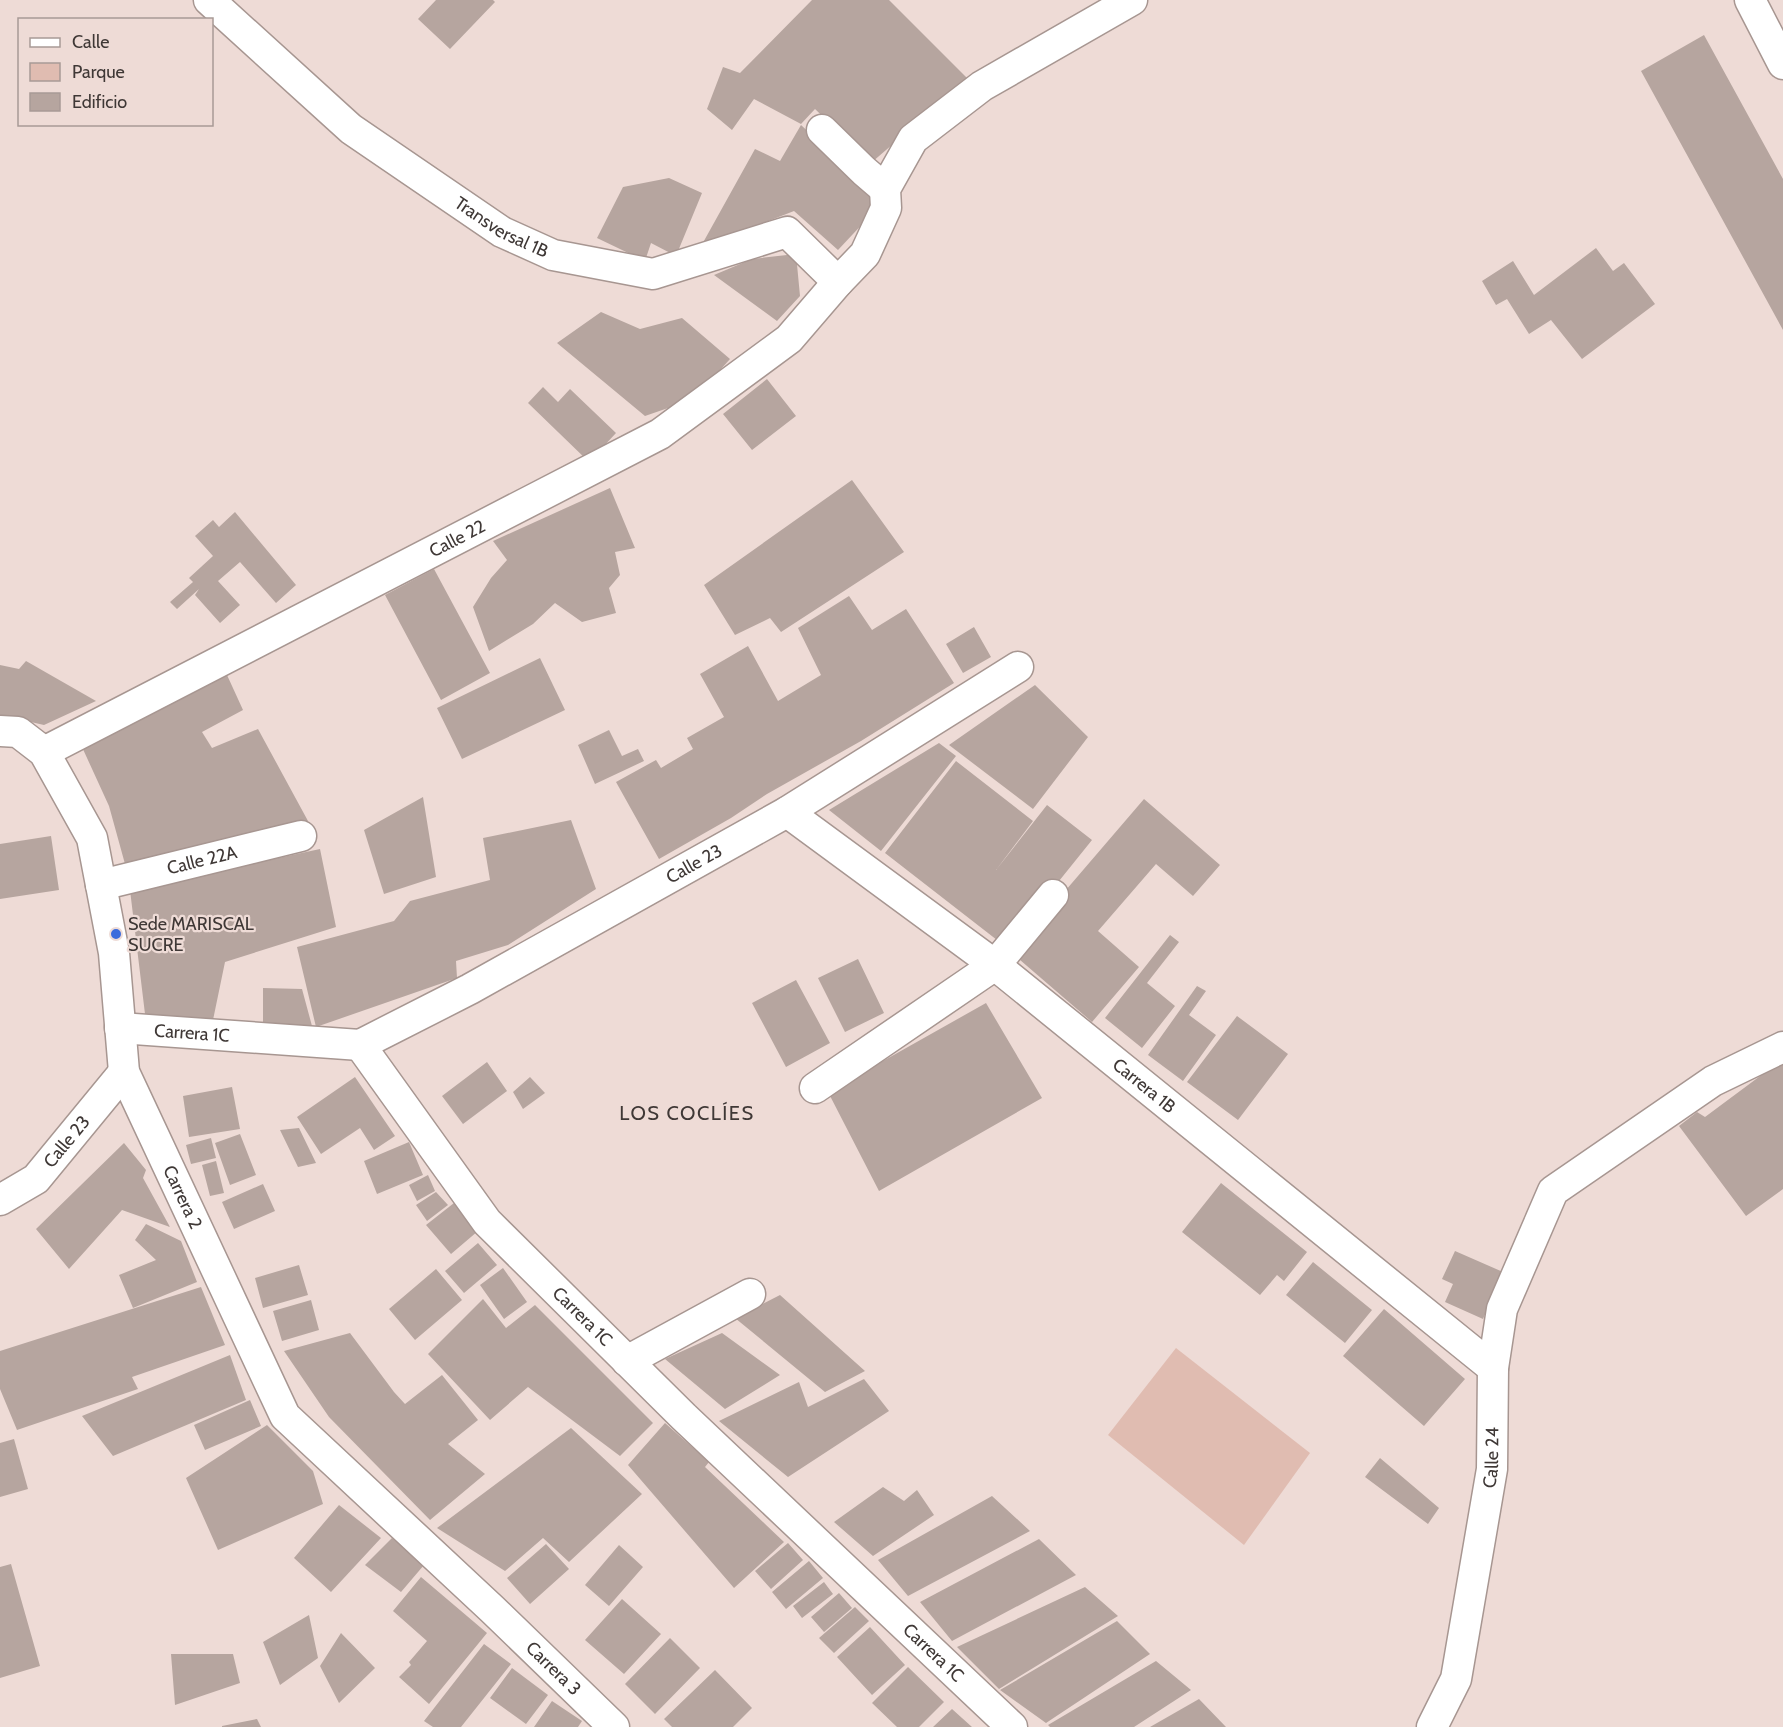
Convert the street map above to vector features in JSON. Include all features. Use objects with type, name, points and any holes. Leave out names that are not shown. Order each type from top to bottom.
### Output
[{"type":"street","name":"Transversal 1B","points":[[209,0],[351,129],[502,232],[553,255],[652,274],[788,232],[838,282]]},
{"type":"street","points":[[822,130],[885,189],[913,139],[982,86],[1132,0]]},
{"type":"street","points":[[1750,0],[1783,64]]},
{"type":"street","name":"Calle 22","points":[[44,752],[660,434],[789,339],[838,282],[866,254],[886,208],[885,189]]},
{"type":"street","name":"Calle 23","points":[[360,1045],[470,989],[787,812],[1018,667]]},
{"type":"street","name":"Carrera 2","points":[[0,731],[18,732],[44,752],[92,838],[114,953],[124,1072],[285,1416],[492,1610]]},
{"type":"street","name":"Carrera 1B","points":[[787,812],[995,965],[1493,1368]]},
{"type":"street","name":"Calle 22A","points":[[101,885],[301,836]]},
{"type":"street","points":[[816,1088],[995,965],[1053,895]]},
{"type":"street","name":"Carrera 1C","points":[[120,1028],[360,1045],[487,1222],[627,1361],[1012,1727]]},
{"type":"street","name":"Calle 24","points":[[1432,1727],[1456,1679],[1492,1469],[1493,1368],[1502,1309],[1553,1191],[1713,1080],[1783,1047]]},
{"type":"street","name":"Calle 23","points":[[0,1200],[36,1179],[124,1072]]},
{"type":"street","points":[[627,1361],[750,1294]]},
{"type":"street","name":"Carrera 3","points":[[492,1610],[614,1727]]},
{"type":"green space","points":[[1176,1348],[1310,1453],[1244,1545],[1108,1435]]},
{"type":"building","points":[[436,0],[493,0],[495,2],[450,49],[418,19]]},
{"type":"building","points":[[812,0],[889,0],[968,79],[871,163],[815,109],[801,124],[754,99],[732,130],[707,109],[723,67],[740,73]]},
{"type":"building","points":[[1704,35],[1783,179],[1783,330],[1641,71]]},
{"type":"building","points":[[801,125],[883,202],[838,250],[794,211],[700,248],[755,149],[780,161]]},
{"type":"building","points":[[669,178],[702,193],[676,256],[651,243],[645,261],[597,238],[623,187]]},
{"type":"building","points":[[1596,248],[1613,271],[1624,263],[1655,304],[1582,359],[1551,320],[1529,334],[1507,299],[1496,305],[1482,281],[1513,261],[1534,295]]},
{"type":"building","points":[[796,254],[800,296],[777,321],[714,275],[752,259]]},
{"type":"building","points":[[601,312],[640,329],[682,318],[730,359],[694,399],[645,416],[557,343]]},
{"type":"building","points":[[767,379],[796,416],[752,450],[723,414]]},
{"type":"building","points":[[543,387],[558,402],[570,389],[616,433],[589,462],[528,403]]},
{"type":"building","points":[[852,480],[904,552],[781,632],[770,618],[735,635],[704,585]]},
{"type":"building","points":[[610,488],[635,548],[615,552],[620,575],[609,588],[616,613],[582,622],[555,603],[533,624],[489,651],[473,607],[491,578],[507,560],[493,541]]},
{"type":"building","points":[[235,512],[296,585],[276,603],[240,562],[218,581],[240,605],[220,623],[195,595],[199,589],[177,609],[170,602],[193,582],[189,578],[213,556],[195,536],[213,520],[219,527]]},
{"type":"building","points":[[434,569],[490,673],[441,700],[385,595]]},
{"type":"building","points":[[849,596],[872,630],[906,609],[954,683],[861,741],[659,859],[616,782],[656,760],[661,768],[693,749],[687,738],[724,717],[700,674],[748,646],[778,701],[821,675],[798,628]]},
{"type":"building","points":[[974,627],[991,657],[963,673],[946,644]]},
{"type":"building","points":[[540,658],[565,710],[462,759],[437,708]]},
{"type":"building","points":[[26,661],[96,701],[44,725],[0,715],[0,665],[19,669]]},
{"type":"building","points":[[227,675],[243,710],[202,732],[212,748],[258,729],[308,821],[125,864],[109,806],[82,747]]},
{"type":"building","points":[[1035,685],[1088,737],[1033,809],[949,745]]},
{"type":"building","points":[[609,730],[622,756],[638,749],[644,761],[595,784],[578,745]]},
{"type":"building","points":[[939,743],[956,756],[881,851],[829,810]]},
{"type":"building","points":[[956,761],[1033,821],[996,870],[1047,805],[1092,840],[1006,947],[885,853]]},
{"type":"building","points":[[423,797],[436,877],[384,894],[364,830]]},
{"type":"building","points":[[1144,799],[1220,865],[1193,896],[1156,864],[1098,931],[1139,967],[1092,1022],[1012,953]]},
{"type":"building","points":[[571,820],[596,889],[508,945],[456,961],[457,978],[316,1027],[297,947],[394,921],[410,901],[490,880],[483,838]]},
{"type":"building","points":[[51,836],[59,890],[0,899],[0,844]]},
{"type":"building","points":[[320,849],[336,927],[225,962],[213,1020],[145,1014],[130,890]]},
{"type":"building","points":[[1170,935],[1179,942],[1147,983],[1175,1006],[1142,1048],[1105,1018]]},
{"type":"building","points":[[858,959],[884,1013],[845,1032],[818,978]]},
{"type":"building","points":[[796,980],[830,1043],[786,1067],[752,1003]]},
{"type":"building","points":[[1197,986],[1206,991],[1189,1015],[1216,1035],[1183,1081],[1148,1055]]},
{"type":"building","points":[[263,988],[302,989],[312,1026],[263,1027]]},
{"type":"building","points":[[986,1003],[1042,1098],[879,1191],[828,1092]]},
{"type":"building","points":[[1237,1016],[1288,1054],[1238,1120],[1187,1082]]},
{"type":"building","points":[[1783,1059],[1783,1189],[1746,1216],[1679,1126],[1697,1112],[1705,1117]]},
{"type":"building","points":[[487,1062],[507,1091],[463,1124],[442,1096]]},
{"type":"building","points":[[355,1077],[395,1136],[374,1150],[360,1128],[321,1154],[297,1117]]},
{"type":"building","points":[[530,1077],[545,1093],[523,1109],[513,1092]]},
{"type":"building","points":[[232,1087],[240,1129],[189,1137],[183,1096]]},
{"type":"building","points":[[299,1128],[316,1163],[298,1167],[280,1130]]},
{"type":"building","points":[[240,1134],[256,1175],[230,1185],[215,1143]]},
{"type":"building","points":[[211,1138],[216,1158],[191,1164],[186,1145]]},
{"type":"building","points":[[409,1142],[423,1175],[377,1194],[364,1161]]},
{"type":"building","points":[[124,1143],[146,1170],[143,1178],[170,1227],[122,1210],[69,1269],[36,1229]]},
{"type":"building","points":[[216,1161],[224,1193],[210,1196],[202,1165]]},
{"type":"building","points":[[428,1175],[435,1191],[417,1201],[409,1185]]},
{"type":"building","points":[[1221,1183],[1307,1252],[1284,1281],[1277,1275],[1260,1295],[1182,1232]]},
{"type":"building","points":[[263,1184],[275,1211],[234,1229],[222,1202]]},
{"type":"building","points":[[436,1192],[448,1205],[427,1221],[416,1205]]},
{"type":"building","points":[[454,1203],[478,1231],[451,1254],[426,1225]]},
{"type":"building","points":[[146,1224],[181,1241],[197,1282],[133,1308],[119,1275],[156,1260],[135,1240]]},
{"type":"building","points":[[478,1243],[497,1265],[464,1293],[445,1271]]},
{"type":"building","points":[[1455,1251],[1503,1272],[1483,1319],[1445,1302],[1453,1284],[1442,1279]]},
{"type":"building","points":[[1313,1262],[1372,1310],[1345,1343],[1286,1295]]},
{"type":"building","points":[[299,1265],[308,1295],[263,1308],[255,1278]]},
{"type":"building","points":[[503,1268],[527,1302],[504,1319],[480,1285]]},
{"type":"building","points":[[436,1269],[462,1300],[415,1340],[389,1309]]},
{"type":"building","points":[[201,1287],[225,1345],[132,1377],[138,1389],[17,1430],[0,1389],[0,1351]]},
{"type":"building","points":[[780,1295],[865,1371],[825,1392],[735,1318]]},
{"type":"building","points":[[483,1299],[506,1328],[535,1305],[653,1423],[620,1456],[528,1387],[490,1420],[428,1354]]},
{"type":"building","points":[[311,1300],[319,1330],[282,1341],[273,1311]]},
{"type":"building","points":[[1384,1309],[1465,1379],[1424,1426],[1343,1356]]},
{"type":"building","points":[[350,1333],[405,1404],[442,1375],[478,1420],[448,1444],[485,1474],[430,1520],[329,1417],[284,1351]]},
{"type":"building","points":[[722,1333],[780,1375],[725,1409],[665,1359]]},
{"type":"building","points":[[230,1355],[246,1400],[113,1456],[82,1416]]},
{"type":"building","points":[[864,1379],[889,1411],[788,1477],[719,1421],[799,1382],[808,1407]]},
{"type":"building","points":[[250,1400],[261,1426],[205,1450],[194,1425]]},
{"type":"building","points":[[665,1423],[709,1462],[705,1467],[784,1542],[734,1588],[628,1465]]},
{"type":"building","points":[[267,1425],[313,1471],[323,1504],[218,1550],[186,1478]]},
{"type":"building","points":[[571,1428],[642,1494],[569,1562],[543,1538],[505,1571],[437,1528]]},
{"type":"building","points":[[14,1439],[28,1489],[0,1497],[0,1443]]},
{"type":"building","points":[[1380,1458],[1439,1508],[1428,1524],[1365,1477]]},
{"type":"building","points":[[883,1487],[904,1501],[917,1490],[934,1515],[873,1556],[834,1522]]},
{"type":"building","points":[[992,1496],[1030,1531],[908,1596],[878,1560]]},
{"type":"building","points":[[339,1505],[381,1538],[331,1592],[294,1558]]},
{"type":"building","points":[[392,1538],[424,1565],[401,1592],[365,1565]]},
{"type":"building","points":[[1039,1539],[1076,1575],[952,1641],[920,1602]]},
{"type":"building","points":[[788,1543],[803,1560],[771,1589],[755,1571]]},
{"type":"building","points":[[546,1544],[569,1569],[530,1604],[507,1578]]},
{"type":"building","points":[[619,1545],[643,1567],[609,1606],[585,1585]]},
{"type":"building","points":[[809,1561],[823,1578],[786,1609],[772,1592]]},
{"type":"building","points":[[11,1564],[40,1666],[0,1678],[0,1567]]},
{"type":"building","points":[[421,1577],[487,1633],[429,1704],[399,1677],[411,1665],[409,1662],[427,1641],[393,1611]]},
{"type":"building","points":[[824,1582],[833,1594],[802,1618],[793,1606]]},
{"type":"building","points":[[1085,1587],[1118,1616],[999,1689],[957,1647]]},
{"type":"building","points":[[839,1593],[852,1608],[824,1632],[811,1617]]},
{"type":"building","points":[[622,1599],[661,1634],[624,1674],[585,1640]]},
{"type":"building","points":[[855,1607],[869,1621],[834,1653],[819,1638]]},
{"type":"building","points":[[309,1615],[318,1658],[280,1685],[263,1642]]},
{"type":"building","points":[[1117,1621],[1150,1654],[1046,1723],[1000,1690]]},
{"type":"building","points":[[870,1627],[905,1665],[872,1695],[837,1657]]},
{"type":"building","points":[[341,1633],[375,1668],[339,1703],[320,1666]]},
{"type":"building","points":[[670,1638],[700,1668],[655,1714],[625,1684]]},
{"type":"building","points":[[484,1644],[511,1664],[461,1727],[433,1727],[424,1721]]},
{"type":"building","points":[[171,1654],[233,1654],[240,1683],[175,1705]]},
{"type":"building","points":[[1156,1661],[1191,1690],[1134,1727],[1050,1727],[1048,1725]]},
{"type":"building","points":[[908,1667],[944,1702],[919,1727],[897,1727],[872,1703]]},
{"type":"building","points":[[512,1668],[548,1695],[526,1724],[490,1698]]},
{"type":"building","points":[[715,1670],[752,1708],[733,1727],[672,1727],[664,1719]]},
{"type":"building","points":[[1199,1699],[1226,1727],[1150,1727]]},
{"type":"building","points":[[552,1701],[582,1721],[578,1727],[534,1727]]},
{"type":"building","points":[[952,1709],[972,1727],[933,1727]]},
{"type":"building","points":[[257,1719],[261,1727],[222,1727],[222,1726]]},
{"type":"place","name":"Sede MARISCAL SUCRE","points":[[116,934]]},
{"type":"district","name":"LOS COCLÍES","points":[[687,1113]]}]
